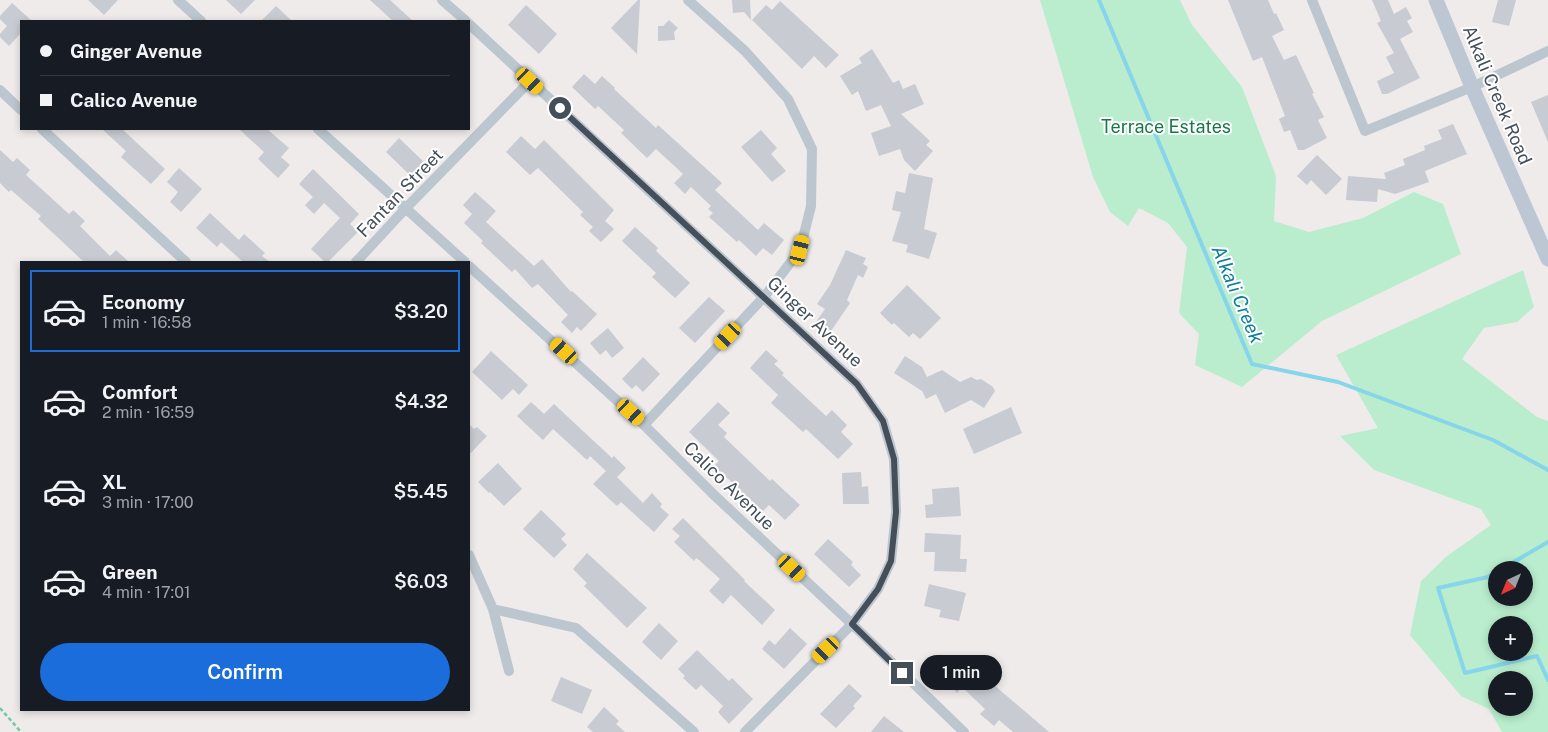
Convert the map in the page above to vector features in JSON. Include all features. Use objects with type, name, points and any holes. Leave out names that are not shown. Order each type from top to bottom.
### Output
[{"type":"street","points":[[178,0],[200,20]]},
{"type":"street","points":[[442,0],[465,20]]},
{"type":"street","points":[[644,425],[764,297],[800,250],[811,206],[812,149],[788,99],[745,52],[688,0]]},
{"type":"street","points":[[1312,0],[1365,131],[1472,87],[1548,51]]},
{"type":"street","name":"Alkali Creek Road","points":[[1436,0],[1472,87],[1547,253]]},
{"type":"street","name":"Ginger Avenue","points":[[470,25],[857,384],[883,421],[894,459],[896,512],[891,561],[878,589],[852,624],[745,732]]},
{"type":"street","name":"Fantan Street","points":[[357,261],[530,81]]},
{"type":"street","points":[[0,90],[20,109]]},
{"type":"street","points":[[43,130],[185,261]]},
{"type":"street","points":[[319,130],[464,261]]},
{"type":"street","name":"Calico Avenue","points":[[470,267],[644,425],[713,494],[964,732]]},
{"type":"street","points":[[470,557],[494,609],[509,671]]},
{"type":"street","points":[[494,609],[576,628],[694,732]]},
{"type":"path","points":[[0,708],[21,732]]},
{"type":"green space","name":"Terrace Estates","points":[[1040,0],[1180,0],[1192,25],[1242,87],[1276,176],[1274,221],[1309,232],[1363,218],[1414,192],[1443,204],[1461,254],[1322,321],[1242,387],[1195,365],[1199,334],[1179,313],[1187,247],[1168,223],[1139,208],[1128,226],[1110,212],[1093,177]]},
{"type":"green space","points":[[1523,270],[1534,307],[1517,322],[1484,328],[1462,359],[1537,417],[1548,421],[1548,732],[1502,732],[1493,716],[1533,716],[1533,671],[1488,671],[1488,709],[1461,696],[1410,635],[1421,581],[1447,556],[1491,525],[1481,509],[1374,470],[1340,436],[1378,428],[1336,355]]},
{"type":"building","points":[[88,0],[118,0],[104,15]]},
{"type":"building","points":[[226,0],[255,0],[241,14]]},
{"type":"building","points":[[370,0],[390,0],[412,20],[392,20]]},
{"type":"building","points":[[640,0],[637,54],[611,28]]},
{"type":"building","points":[[732,0],[750,0],[751,20],[744,12],[733,13]]},
{"type":"building","points":[[1228,0],[1268,0],[1284,30],[1272,36],[1284,60],[1296,55],[1324,117],[1318,120],[1327,138],[1304,150],[1298,150],[1290,130],[1284,132],[1279,119],[1285,116],[1262,57],[1253,61]]},
{"type":"building","points":[[1372,0],[1388,0],[1394,14],[1406,7],[1412,18],[1407,21],[1413,32],[1400,39],[1420,78],[1387,94],[1382,94],[1377,81],[1394,73],[1386,57],[1394,53],[1377,23],[1381,21]]},
{"type":"building","points":[[1498,0],[1516,0],[1509,26],[1492,22]]},
{"type":"building","points":[[780,1],[839,55],[826,68],[814,56],[802,69],[752,20],[766,5],[772,10]]},
{"type":"building","points":[[12,3],[31,20],[20,20],[20,34],[9,46],[0,37],[0,34],[7,26],[0,19],[0,16]]},
{"type":"building","points":[[526,5],[557,34],[539,54],[508,25]]},
{"type":"building","points":[[276,6],[291,20],[262,20]]},
{"type":"building","points":[[669,20],[678,28],[674,32],[675,40],[658,41],[658,26],[663,26]]},
{"type":"building","points":[[872,49],[893,83],[899,80],[903,89],[915,84],[924,104],[901,114],[930,141],[926,145],[933,151],[915,171],[904,160],[900,149],[879,156],[871,133],[891,126],[881,105],[866,111],[858,91],[852,95],[840,76],[862,63],[859,58]]},
{"type":"building","points":[[584,74],[595,84],[602,76],[656,128],[658,125],[722,183],[715,190],[758,230],[764,223],[784,240],[772,255],[763,248],[756,256],[739,240],[737,242],[709,217],[713,213],[708,209],[711,206],[691,187],[685,194],[674,183],[683,174],[656,149],[647,158],[621,133],[624,130],[598,106],[595,109],[572,87]]},
{"type":"building","points":[[1548,95],[1548,142],[1531,102]]},
{"type":"building","points":[[1453,124],[1467,154],[1425,171],[1429,182],[1395,194],[1378,189],[1377,202],[1346,200],[1348,176],[1386,179],[1384,173],[1405,165],[1403,159],[1425,150],[1424,146],[1442,139],[1438,130]]},
{"type":"building","points":[[103,130],[123,130],[165,169],[151,184],[121,157],[126,151]]},
{"type":"building","points":[[240,130],[268,130],[289,148],[281,157],[290,165],[278,178],[258,159],[264,152]]},
{"type":"building","points":[[761,130],[777,148],[771,154],[786,171],[772,182],[741,147]]},
{"type":"building","points":[[521,136],[535,149],[544,140],[614,210],[605,221],[614,229],[601,242],[589,231],[593,227],[580,215],[583,212],[538,168],[530,175],[506,152]]},
{"type":"building","points":[[399,138],[428,166],[415,180],[386,152]]},
{"type":"building","points":[[0,150],[13,162],[17,158],[30,170],[26,175],[69,214],[73,210],[85,221],[80,226],[110,256],[116,250],[128,261],[83,261],[38,219],[41,216],[0,183]]},
{"type":"building","points":[[1317,155],[1342,179],[1326,195],[1311,180],[1307,185],[1297,176]]},
{"type":"building","points":[[179,168],[202,189],[181,212],[170,202],[178,192],[167,182]]},
{"type":"building","points":[[313,169],[359,214],[350,224],[358,232],[329,261],[324,261],[311,249],[340,218],[324,203],[314,214],[305,205],[313,197],[299,184]]},
{"type":"building","points":[[909,173],[933,178],[924,229],[937,233],[929,259],[906,252],[908,245],[892,241],[901,212],[892,210],[896,191],[905,193]]},
{"type":"building","points":[[475,192],[496,211],[486,222],[534,266],[542,259],[571,292],[597,314],[581,331],[577,327],[572,333],[561,322],[568,315],[538,284],[532,288],[515,269],[512,272],[481,243],[483,241],[464,223],[472,214],[463,205]]},
{"type":"building","points":[[210,213],[239,240],[244,234],[265,253],[262,256],[269,261],[242,261],[221,242],[217,247],[196,228]]},
{"type":"building","points":[[635,227],[658,248],[656,251],[690,283],[675,298],[652,277],[656,273],[622,241]]},
{"type":"building","points":[[846,250],[866,258],[863,264],[868,267],[863,278],[858,275],[847,300],[850,303],[831,331],[816,322],[825,309],[817,304],[830,285]]},
{"type":"building","points":[[907,285],[941,318],[920,339],[913,333],[909,337],[894,323],[892,325],[880,313]]},
{"type":"building","points":[[709,297],[725,311],[695,343],[679,328]]},
{"type":"building","points":[[608,328],[624,348],[612,358],[606,350],[600,355],[590,343]]},
{"type":"building","points":[[766,350],[778,361],[774,364],[784,373],[782,375],[826,416],[832,410],[847,425],[841,432],[853,444],[838,459],[806,429],[803,432],[771,403],[778,395],[750,368]]},
{"type":"building","points":[[491,351],[528,385],[519,395],[513,389],[502,400],[472,372]]},
{"type":"building","points":[[905,356],[922,367],[927,377],[942,370],[960,382],[971,377],[977,380],[981,379],[993,387],[995,391],[984,408],[971,400],[945,413],[936,394],[926,399],[922,391],[894,373]]},
{"type":"building","points":[[643,357],[660,374],[643,392],[636,385],[632,389],[622,379]]},
{"type":"building","points":[[531,402],[544,414],[554,404],[612,458],[614,456],[626,468],[617,477],[643,503],[652,493],[662,504],[660,507],[669,515],[654,532],[621,502],[617,506],[593,484],[606,471],[590,456],[587,460],[553,429],[543,440],[517,416]]},
{"type":"building","points":[[718,402],[730,413],[718,425],[727,433],[724,437],[770,481],[772,479],[800,505],[785,520],[769,505],[763,511],[714,466],[719,461],[689,432]]},
{"type":"building","points":[[1011,407],[1022,433],[974,454],[963,429]]},
{"type":"building","points":[[470,425],[474,429],[477,427],[487,436],[470,454]]},
{"type":"building","points":[[498,463],[522,489],[504,506],[478,482]]},
{"type":"building","points":[[861,472],[862,487],[868,486],[869,504],[843,504],[842,473]]},
{"type":"building","points":[[959,487],[961,516],[926,518],[925,505],[933,504],[932,489]]},
{"type":"building","points":[[541,510],[566,534],[561,539],[567,545],[554,558],[523,529]]},
{"type":"building","points":[[683,518],[775,610],[762,625],[731,595],[723,604],[709,591],[720,579],[699,560],[696,558],[694,561],[674,542],[680,536],[672,529]]},
{"type":"building","points":[[925,533],[961,535],[960,559],[967,559],[966,572],[934,571],[935,552],[924,552]]},
{"type":"building","points":[[828,539],[853,562],[851,565],[861,575],[849,587],[814,554]]},
{"type":"building","points":[[587,553],[647,608],[627,628],[584,586],[587,583],[573,569]]},
{"type":"building","points":[[929,584],[966,593],[959,621],[939,617],[941,610],[924,606]]},
{"type":"building","points":[[659,623],[678,641],[661,660],[642,642]]},
{"type":"building","points":[[790,628],[807,644],[784,669],[762,649],[769,640],[775,645]]},
{"type":"building","points":[[697,650],[729,681],[732,678],[753,699],[729,724],[718,712],[723,706],[701,685],[696,690],[683,678],[685,676],[678,669]]},
{"type":"building","points":[[965,658],[1049,732],[1013,732],[999,720],[994,726],[980,714],[985,709],[962,687],[957,693],[944,680]]},
{"type":"building","points":[[561,677],[592,690],[582,714],[551,701]]},
{"type":"building","points":[[849,684],[862,696],[853,706],[855,708],[836,728],[820,714]]},
{"type":"building","points":[[604,707],[619,721],[616,724],[625,732],[593,732],[587,727]]},
{"type":"building","points":[[884,716],[904,732],[871,732]]},
{"type":"waterway","name":"Alkali Creek","points":[[1099,0],[1252,364],[1338,382],[1493,440],[1548,470]]},
{"type":"waterway","name":"Alkali Creek","points":[[1515,561],[1548,542]]},
{"type":"waterway","name":"Alkali Creek","points":[[1488,577],[1438,588],[1465,673],[1537,656],[1548,680]]},
{"type":"route","points":[[560,108],[857,384],[883,421],[894,459],[896,512],[891,561],[878,589],[852,624],[902,673]]}]
